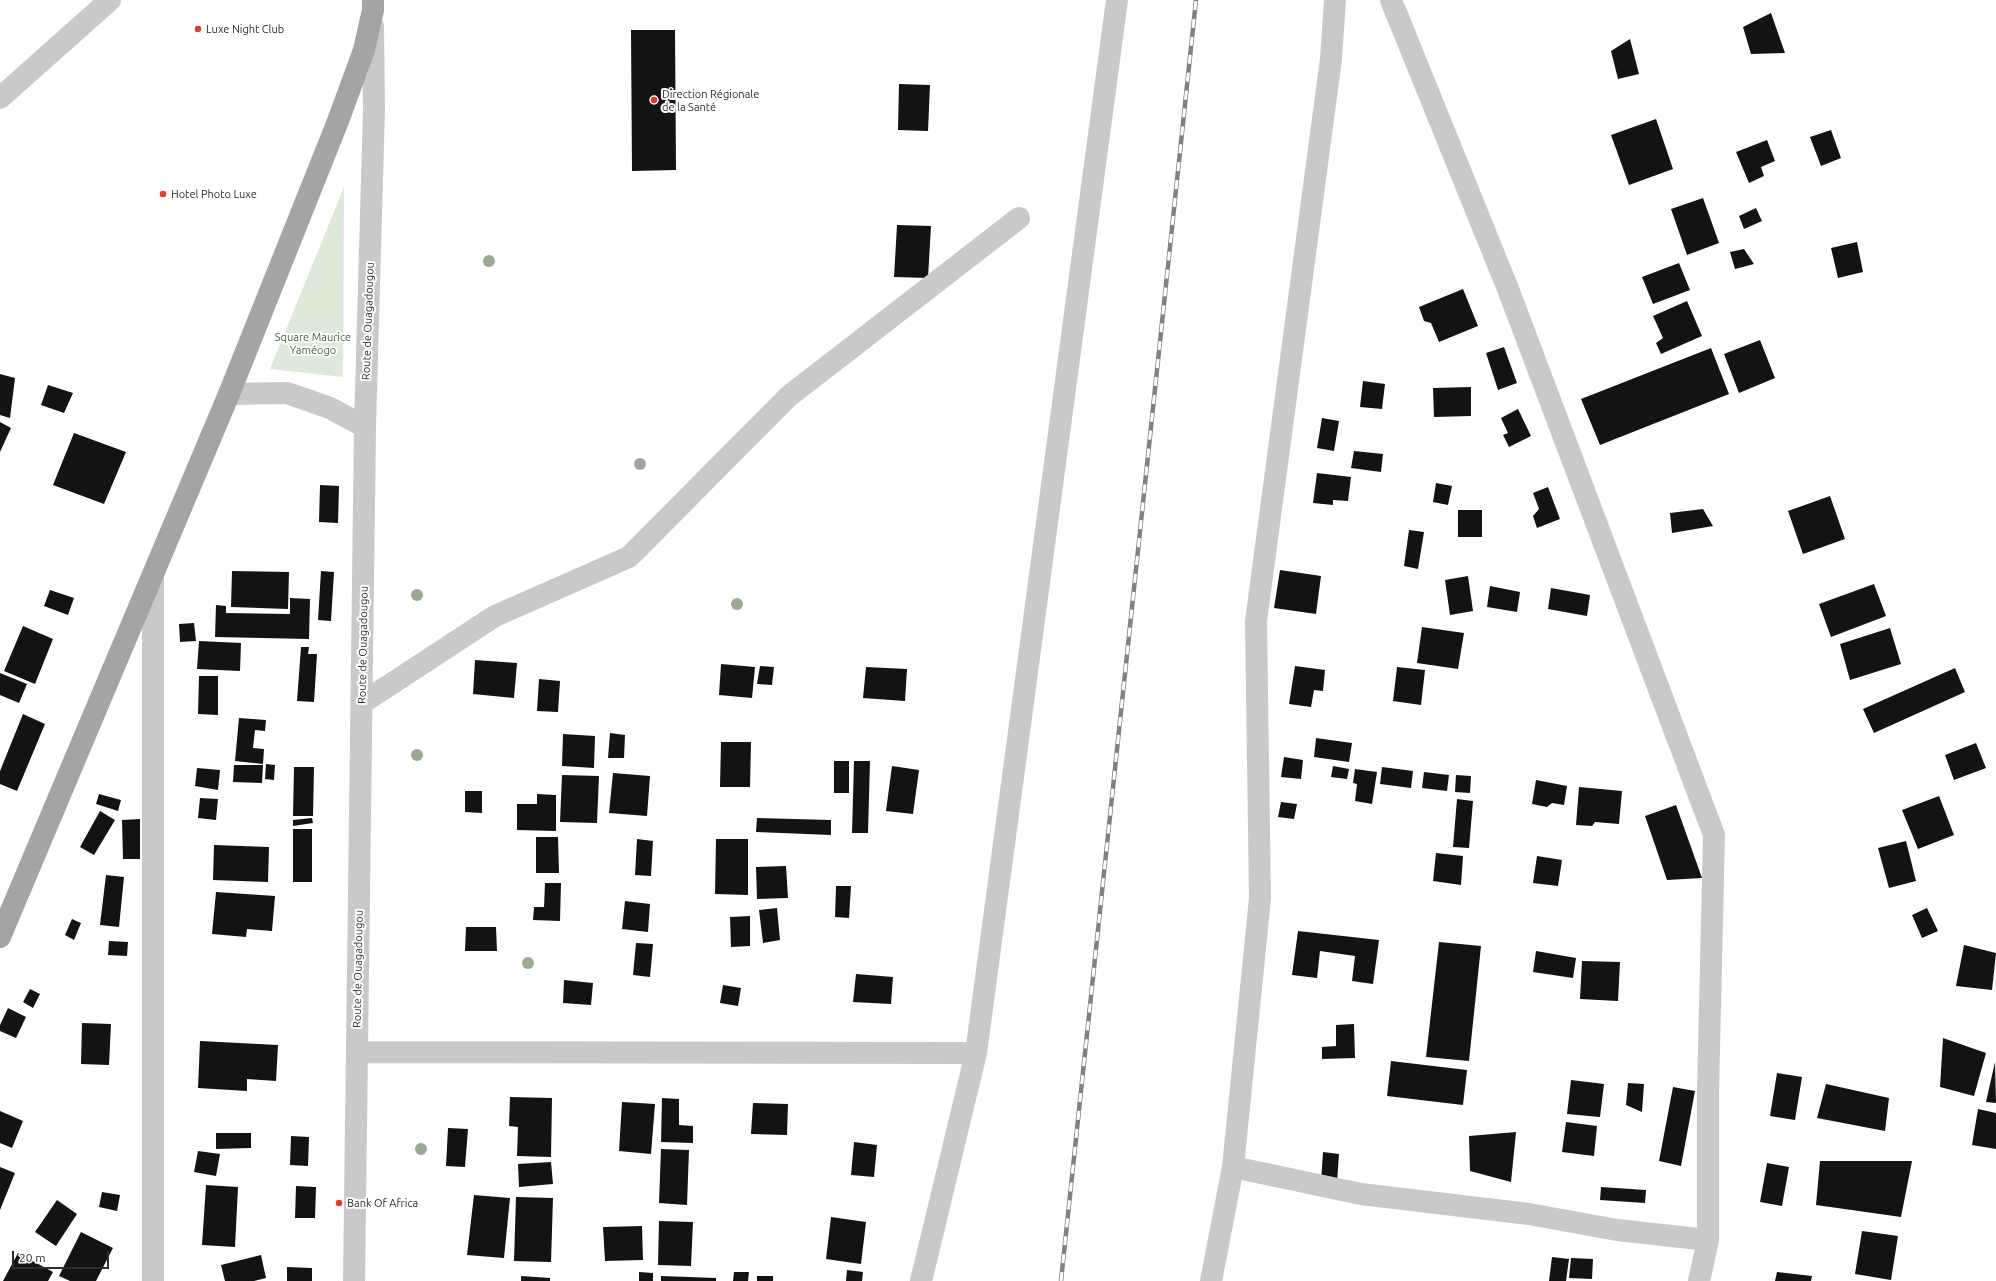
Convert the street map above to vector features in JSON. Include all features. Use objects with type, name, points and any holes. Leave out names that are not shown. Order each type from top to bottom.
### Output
[{"type":"main road","points":[[0,937],[229,394],[338,121],[364,50],[373,5]]},
{"type":"street","points":[[0,98],[110,0]]},
{"type":"street","points":[[921,1281],[976,1053],[1117,0]]},
{"type":"street","points":[[1211,1281],[1233,1167],[1260,898],[1256,621],[1330,67],[1335,0]]},
{"type":"street","points":[[1391,0],[1508,290],[1714,835],[1708,1084],[1708,1240],[1699,1281]]},
{"type":"street","name":"Route de Ouagadougou","points":[[354,1281],[365,427],[374,110],[373,5]]},
{"type":"street","points":[[362,703],[495,616],[629,557],[789,396],[1019,218]]},
{"type":"street","points":[[229,394],[287,393],[330,408],[365,427]]},
{"type":"street","points":[[153,576],[153,1281]]},
{"type":"street","points":[[357,1052],[976,1053]]},
{"type":"street","points":[[1233,1167],[1361,1194],[1529,1214],[1617,1230],[1708,1240]]},
{"type":"green space","name":"Square Maurice Yaméogo","points":[[344,187],[343,377],[270,369]]},
{"type":"building","points":[[1771,13],[1785,53],[1751,54],[1743,27]]},
{"type":"building","name":"Direction Régionale de la Santé","points":[[631,30],[675,30],[676,170],[632,171]]},
{"type":"building","points":[[1630,39],[1639,74],[1618,79],[1611,51]]},
{"type":"building","points":[[899,84],[930,85],[928,131],[898,130]]},
{"type":"building","points":[[1656,119],[1673,169],[1629,185],[1611,135]]},
{"type":"building","points":[[1831,130],[1841,158],[1821,166],[1810,137]]},
{"type":"building","points":[[1767,140],[1775,161],[1761,167],[1764,176],[1749,183],[1736,152]]},
{"type":"building","points":[[1703,198],[1719,243],[1687,255],[1671,209]]},
{"type":"building","points":[[1756,208],[1762,221],[1744,229],[1739,216]]},
{"type":"building","points":[[897,225],[931,226],[928,278],[894,277]]},
{"type":"building","points":[[1857,242],[1863,272],[1838,278],[1831,248]]},
{"type":"building","points":[[1744,249],[1754,264],[1735,269],[1730,252]]},
{"type":"building","points":[[1679,263],[1690,290],[1653,304],[1642,277]]},
{"type":"building","points":[[1463,289],[1478,326],[1439,342],[1431,323],[1424,321],[1419,307]]},
{"type":"building","points":[[1687,301],[1702,336],[1661,354],[1656,343],[1663,338],[1653,316]]},
{"type":"building","points":[[1760,340],[1775,378],[1739,393],[1724,354]]},
{"type":"building","points":[[1504,347],[1517,383],[1498,390],[1486,353]]},
{"type":"building","points":[[1711,348],[1729,394],[1600,445],[1581,399]]},
{"type":"building","points":[[0,374],[15,378],[10,418],[0,415]]},
{"type":"building","points":[[1363,381],[1385,384],[1382,409],[1360,407]]},
{"type":"building","points":[[48,385],[73,393],[64,413],[41,405]]},
{"type":"building","points":[[1471,387],[1471,416],[1434,417],[1433,388]]},
{"type":"building","points":[[1518,409],[1531,436],[1509,447],[1503,435],[1508,433],[1501,418]]},
{"type":"building","points":[[1322,418],[1339,421],[1334,451],[1317,448]]},
{"type":"building","points":[[0,422],[11,428],[0,452]]},
{"type":"building","points":[[74,433],[126,452],[104,504],[53,485]]},
{"type":"building","points":[[1354,451],[1383,454],[1381,472],[1351,468]]},
{"type":"building","points":[[1317,473],[1351,477],[1348,501],[1333,500],[1333,505],[1313,503]]},
{"type":"building","points":[[1436,483],[1452,486],[1448,505],[1433,502]]},
{"type":"building","points":[[320,485],[339,486],[338,523],[319,522]]},
{"type":"building","points":[[1548,487],[1560,519],[1537,528],[1533,516],[1539,509],[1533,493]]},
{"type":"building","points":[[1830,496],[1845,539],[1803,554],[1788,511]]},
{"type":"building","points":[[1703,509],[1713,526],[1672,533],[1670,513]]},
{"type":"building","points":[[1458,510],[1482,510],[1482,537],[1458,537]]},
{"type":"building","points":[[1409,530],[1424,532],[1418,569],[1404,566]]},
{"type":"building","points":[[1280,570],[1321,576],[1316,614],[1274,608]]},
{"type":"building","points":[[232,571],[289,572],[288,609],[231,607]]},
{"type":"building","points":[[321,571],[334,572],[331,621],[318,620]]},
{"type":"building","points":[[1468,576],[1473,611],[1450,615],[1445,580]]},
{"type":"building","points":[[1874,584],[1886,616],[1831,637],[1819,604]]},
{"type":"building","points":[[1490,586],[1520,592],[1517,612],[1487,607]]},
{"type":"building","points":[[1551,588],[1590,595],[1587,616],[1548,609]]},
{"type":"building","points":[[50,590],[74,598],[68,615],[44,606]]},
{"type":"building","points":[[290,598],[310,599],[309,639],[215,637],[216,605],[226,606],[226,613],[290,614]]},
{"type":"building","points":[[194,623],[196,641],[180,642],[179,624]]},
{"type":"building","points":[[23,626],[53,639],[35,684],[4,671]]},
{"type":"building","points":[[1422,627],[1464,633],[1458,669],[1417,663]]},
{"type":"building","points":[[1890,628],[1901,664],[1850,680],[1840,644]]},
{"type":"building","points":[[199,641],[241,643],[240,671],[197,669]]},
{"type":"building","points":[[301,647],[309,647],[308,654],[317,654],[314,702],[297,701]]},
{"type":"building","points":[[475,660],[517,663],[514,698],[473,694]]},
{"type":"building","points":[[721,664],[755,667],[752,698],[719,695]]},
{"type":"building","points":[[760,666],[774,667],[772,685],[757,684]]},
{"type":"building","points":[[1295,666],[1325,670],[1323,691],[1314,690],[1311,707],[1289,704]]},
{"type":"building","points":[[866,667],[907,669],[905,701],[863,698]]},
{"type":"building","points":[[1397,667],[1425,670],[1421,705],[1393,701]]},
{"type":"building","points":[[1955,668],[1965,692],[1874,733],[1863,709]]},
{"type":"building","points":[[0,673],[27,684],[19,703],[0,695]]},
{"type":"building","points":[[199,676],[218,676],[218,715],[198,714]]},
{"type":"building","points":[[539,679],[560,681],[558,712],[537,711]]},
{"type":"building","points":[[23,714],[45,724],[17,791],[0,784],[0,771]]},
{"type":"building","points":[[239,718],[266,720],[265,731],[255,730],[253,748],[264,749],[263,764],[235,761]]},
{"type":"building","points":[[610,733],[625,735],[624,758],[608,758]]},
{"type":"building","points":[[563,734],[595,736],[594,768],[562,766]]},
{"type":"building","points":[[1316,738],[1352,743],[1349,762],[1314,757]]},
{"type":"building","points":[[721,742],[751,742],[750,787],[720,787]]},
{"type":"building","points":[[1976,743],[1986,768],[1954,780],[1945,755]]},
{"type":"building","points":[[1284,757],[1303,760],[1301,779],[1281,777]]},
{"type":"building","points":[[834,761],[849,761],[849,793],[834,793]]},
{"type":"building","points":[[854,761],[870,761],[868,833],[852,833]]},
{"type":"building","points":[[266,764],[275,765],[274,780],[265,779]]},
{"type":"building","points":[[234,765],[263,765],[262,783],[233,782]]},
{"type":"building","points":[[892,766],[919,770],[913,814],[886,811]]},
{"type":"building","points":[[1333,766],[1349,769],[1347,779],[1331,777]]},
{"type":"building","points":[[294,767],[314,767],[313,816],[293,816]]},
{"type":"building","points":[[1382,767],[1413,771],[1411,788],[1380,784]]},
{"type":"building","points":[[197,768],[220,770],[218,790],[195,786]]},
{"type":"building","points":[[1355,769],[1377,772],[1372,804],[1355,801],[1357,784],[1353,783]]},
{"type":"building","points":[[1424,772],[1449,775],[1447,791],[1422,788]]},
{"type":"building","points":[[613,773],[650,776],[647,816],[609,813]]},
{"type":"building","points":[[562,775],[599,776],[597,823],[560,822]]},
{"type":"building","points":[[1456,775],[1471,776],[1470,793],[1455,792]]},
{"type":"building","points":[[1536,780],[1567,786],[1564,805],[1552,803],[1547,807],[1532,804]]},
{"type":"building","points":[[1579,787],[1622,791],[1619,824],[1595,822],[1592,826],[1576,825]]},
{"type":"building","points":[[465,791],[482,791],[482,813],[465,812]]},
{"type":"building","points":[[99,794],[121,800],[118,811],[96,804]]},
{"type":"building","points":[[537,794],[556,795],[556,831],[517,830],[517,804],[537,804]]},
{"type":"building","points":[[1939,796],[1954,835],[1918,849],[1902,810]]},
{"type":"building","points":[[200,798],[218,799],[216,820],[198,818]]},
{"type":"building","points":[[1457,799],[1473,801],[1469,848],[1453,847]]},
{"type":"building","points":[[1281,802],[1297,804],[1294,819],[1278,817]]},
{"type":"building","points":[[1676,805],[1702,878],[1667,880],[1645,816]]},
{"type":"building","points":[[100,811],[115,820],[94,855],[80,847]]},
{"type":"building","points":[[312,818],[313,823],[293,826],[293,820]]},
{"type":"building","points":[[757,818],[831,820],[831,835],[756,832]]},
{"type":"building","points":[[140,819],[140,859],[123,859],[122,820]]},
{"type":"building","points":[[293,829],[312,829],[312,882],[293,882]]},
{"type":"building","points":[[536,837],[558,837],[559,873],[536,873]]},
{"type":"building","points":[[637,839],[653,841],[651,876],[635,875]]},
{"type":"building","points":[[716,839],[748,839],[748,895],[715,894]]},
{"type":"building","points":[[1906,841],[1916,881],[1889,888],[1878,848]]},
{"type":"building","points":[[214,845],[269,847],[268,882],[213,880]]},
{"type":"building","points":[[1436,853],[1463,856],[1461,885],[1433,881]]},
{"type":"building","points":[[1537,856],[1562,860],[1558,886],[1533,883]]},
{"type":"building","points":[[786,866],[788,898],[757,899],[756,867]]},
{"type":"building","points":[[106,875],[124,877],[119,927],[100,925]]},
{"type":"building","points":[[545,883],[561,883],[560,921],[533,920],[534,907],[544,907]]},
{"type":"building","points":[[836,886],[851,886],[849,918],[835,917]]},
{"type":"building","points":[[216,892],[275,896],[272,931],[247,929],[246,937],[212,934]]},
{"type":"building","points":[[625,901],[650,904],[648,932],[622,929]]},
{"type":"building","points":[[777,908],[780,940],[763,943],[759,910]]},
{"type":"building","points":[[1927,908],[1938,931],[1922,938],[1912,915]]},
{"type":"building","points":[[750,916],[750,946],[731,947],[730,917]]},
{"type":"building","points":[[72,919],[81,923],[74,940],[65,935]]},
{"type":"building","points":[[466,927],[496,927],[497,951],[465,951]]},
{"type":"building","points":[[1298,931],[1379,940],[1373,984],[1352,981],[1355,956],[1320,951],[1317,978],[1292,975]]},
{"type":"building","points":[[109,941],[128,942],[127,956],[108,955]]},
{"type":"building","points":[[1439,942],[1481,946],[1469,1061],[1426,1057]]},
{"type":"building","points":[[636,943],[653,944],[650,977],[633,975]]},
{"type":"building","points":[[1964,945],[1996,953],[1992,990],[1956,986]]},
{"type":"building","points":[[1536,951],[1576,958],[1573,978],[1533,972]]},
{"type":"building","points":[[1582,961],[1620,962],[1618,1001],[1580,999]]},
{"type":"building","points":[[856,974],[893,977],[891,1004],[853,1002]]},
{"type":"building","points":[[564,980],[593,983],[591,1005],[563,1003]]},
{"type":"building","points":[[723,985],[741,988],[738,1006],[720,1003]]},
{"type":"building","points":[[30,989],[40,994],[33,1008],[23,1002]]},
{"type":"building","points":[[8,1008],[26,1017],[16,1038],[0,1031],[0,1025]]},
{"type":"building","points":[[82,1023],[111,1024],[109,1065],[81,1064]]},
{"type":"building","points":[[1354,1024],[1355,1058],[1322,1059],[1322,1047],[1336,1046],[1336,1025]]},
{"type":"building","points":[[1943,1038],[1986,1053],[1974,1096],[1940,1087]]},
{"type":"building","points":[[200,1041],[278,1045],[276,1081],[247,1079],[247,1091],[198,1088]]},
{"type":"building","points":[[1391,1061],[1467,1070],[1463,1105],[1387,1096]]},
{"type":"building","points":[[1995,1062],[1996,1103],[1986,1102]]},
{"type":"building","points":[[1777,1073],[1802,1077],[1795,1120],[1770,1116]]},
{"type":"building","points":[[1571,1080],[1604,1084],[1600,1117],[1567,1114]]},
{"type":"building","points":[[1628,1083],[1644,1084],[1642,1112],[1626,1105]]},
{"type":"building","points":[[1826,1084],[1889,1098],[1885,1131],[1817,1118]]},
{"type":"building","points":[[1673,1087],[1695,1091],[1681,1166],[1659,1161]]},
{"type":"building","points":[[510,1097],[552,1098],[551,1157],[517,1156],[518,1127],[509,1126]]},
{"type":"building","points":[[662,1098],[679,1099],[679,1125],[693,1126],[693,1143],[661,1142]]},
{"type":"building","points":[[622,1102],[655,1104],[651,1154],[619,1151]]},
{"type":"building","points":[[753,1103],[788,1104],[787,1135],[751,1134]]},
{"type":"building","points":[[1978,1109],[1996,1113],[1996,1149],[1972,1145]]},
{"type":"building","points":[[0,1111],[23,1121],[12,1148],[0,1143]]},
{"type":"building","points":[[1566,1122],[1597,1126],[1594,1156],[1562,1152]]},
{"type":"building","points":[[448,1128],[468,1129],[465,1167],[446,1166]]},
{"type":"building","points":[[1516,1132],[1511,1182],[1470,1171],[1469,1136]]},
{"type":"building","points":[[216,1133],[251,1133],[251,1148],[216,1149]]},
{"type":"building","points":[[291,1136],[309,1137],[308,1166],[290,1165]]},
{"type":"building","points":[[854,1142],[877,1145],[874,1177],[851,1175]]},
{"type":"building","points":[[661,1149],[689,1150],[687,1205],[659,1203]]},
{"type":"building","points":[[198,1151],[220,1154],[216,1176],[194,1172]]},
{"type":"building","points":[[1323,1152],[1339,1154],[1337,1183],[1321,1182]]},
{"type":"building","points":[[1820,1161],[1912,1161],[1901,1217],[1816,1205]]},
{"type":"building","points":[[551,1162],[553,1184],[519,1187],[518,1164]]},
{"type":"building","points":[[1767,1163],[1789,1167],[1782,1206],[1760,1202]]},
{"type":"building","points":[[0,1167],[15,1173],[0,1210]]},
{"type":"building","points":[[206,1185],[238,1187],[235,1247],[202,1245]]},
{"type":"building","points":[[296,1186],[316,1187],[315,1218],[295,1218]]},
{"type":"building","points":[[1601,1187],[1646,1190],[1645,1203],[1600,1200]]},
{"type":"building","points":[[102,1192],[120,1195],[117,1211],[99,1207]]},
{"type":"building","points":[[474,1195],[510,1198],[504,1258],[467,1255]]},
{"type":"building","points":[[516,1197],[553,1198],[551,1262],[514,1261]]},
{"type":"building","points":[[57,1200],[77,1214],[56,1246],[35,1232]]},
{"type":"building","points":[[831,1217],[866,1222],[861,1264],[826,1259]]},
{"type":"building","points":[[659,1221],[693,1222],[691,1266],[658,1265]]},
{"type":"building","points":[[642,1226],[643,1260],[605,1261],[603,1227]]},
{"type":"building","points":[[1862,1231],[1898,1236],[1891,1280],[1855,1274]]},
{"type":"building","points":[[81,1232],[113,1248],[96,1281],[70,1281],[59,1276]]},
{"type":"building","points":[[18,1253],[53,1272],[48,1281],[3,1281]]},
{"type":"building","points":[[261,1255],[266,1278],[254,1281],[225,1281],[221,1265]]},
{"type":"building","points":[[1552,1257],[1569,1259],[1566,1281],[1549,1281]]},
{"type":"building","points":[[1571,1258],[1593,1259],[1592,1279],[1569,1278]]},
{"type":"building","points":[[287,1267],[312,1268],[312,1281],[287,1281]]},
{"type":"building","points":[[847,1270],[863,1272],[862,1281],[846,1281]]},
{"type":"building","points":[[639,1272],[653,1273],[653,1281],[639,1281]]},
{"type":"building","points":[[734,1272],[749,1272],[748,1281],[733,1281]]},
{"type":"building","points":[[1777,1272],[1812,1276],[1811,1281],[1775,1281]]},
{"type":"building","points":[[521,1276],[550,1278],[550,1281],[521,1281]]},
{"type":"building","points":[[661,1276],[716,1278],[716,1281],[661,1281]]},
{"type":"building","points":[[757,1276],[773,1276],[773,1281],[757,1281]]},
{"type":"railway","points":[[1061,1281],[1196,0]]},
{"type":"place","name":"Luxe Night Club","points":[[198,29]]},
{"type":"place","name":"Direction Régionale de la Santé","points":[[654,100]]},
{"type":"place","name":"Hotel Photo Luxe","points":[[163,194]]},
{"type":"place","name":"Bank Of Africa","points":[[339,1203]]}]
